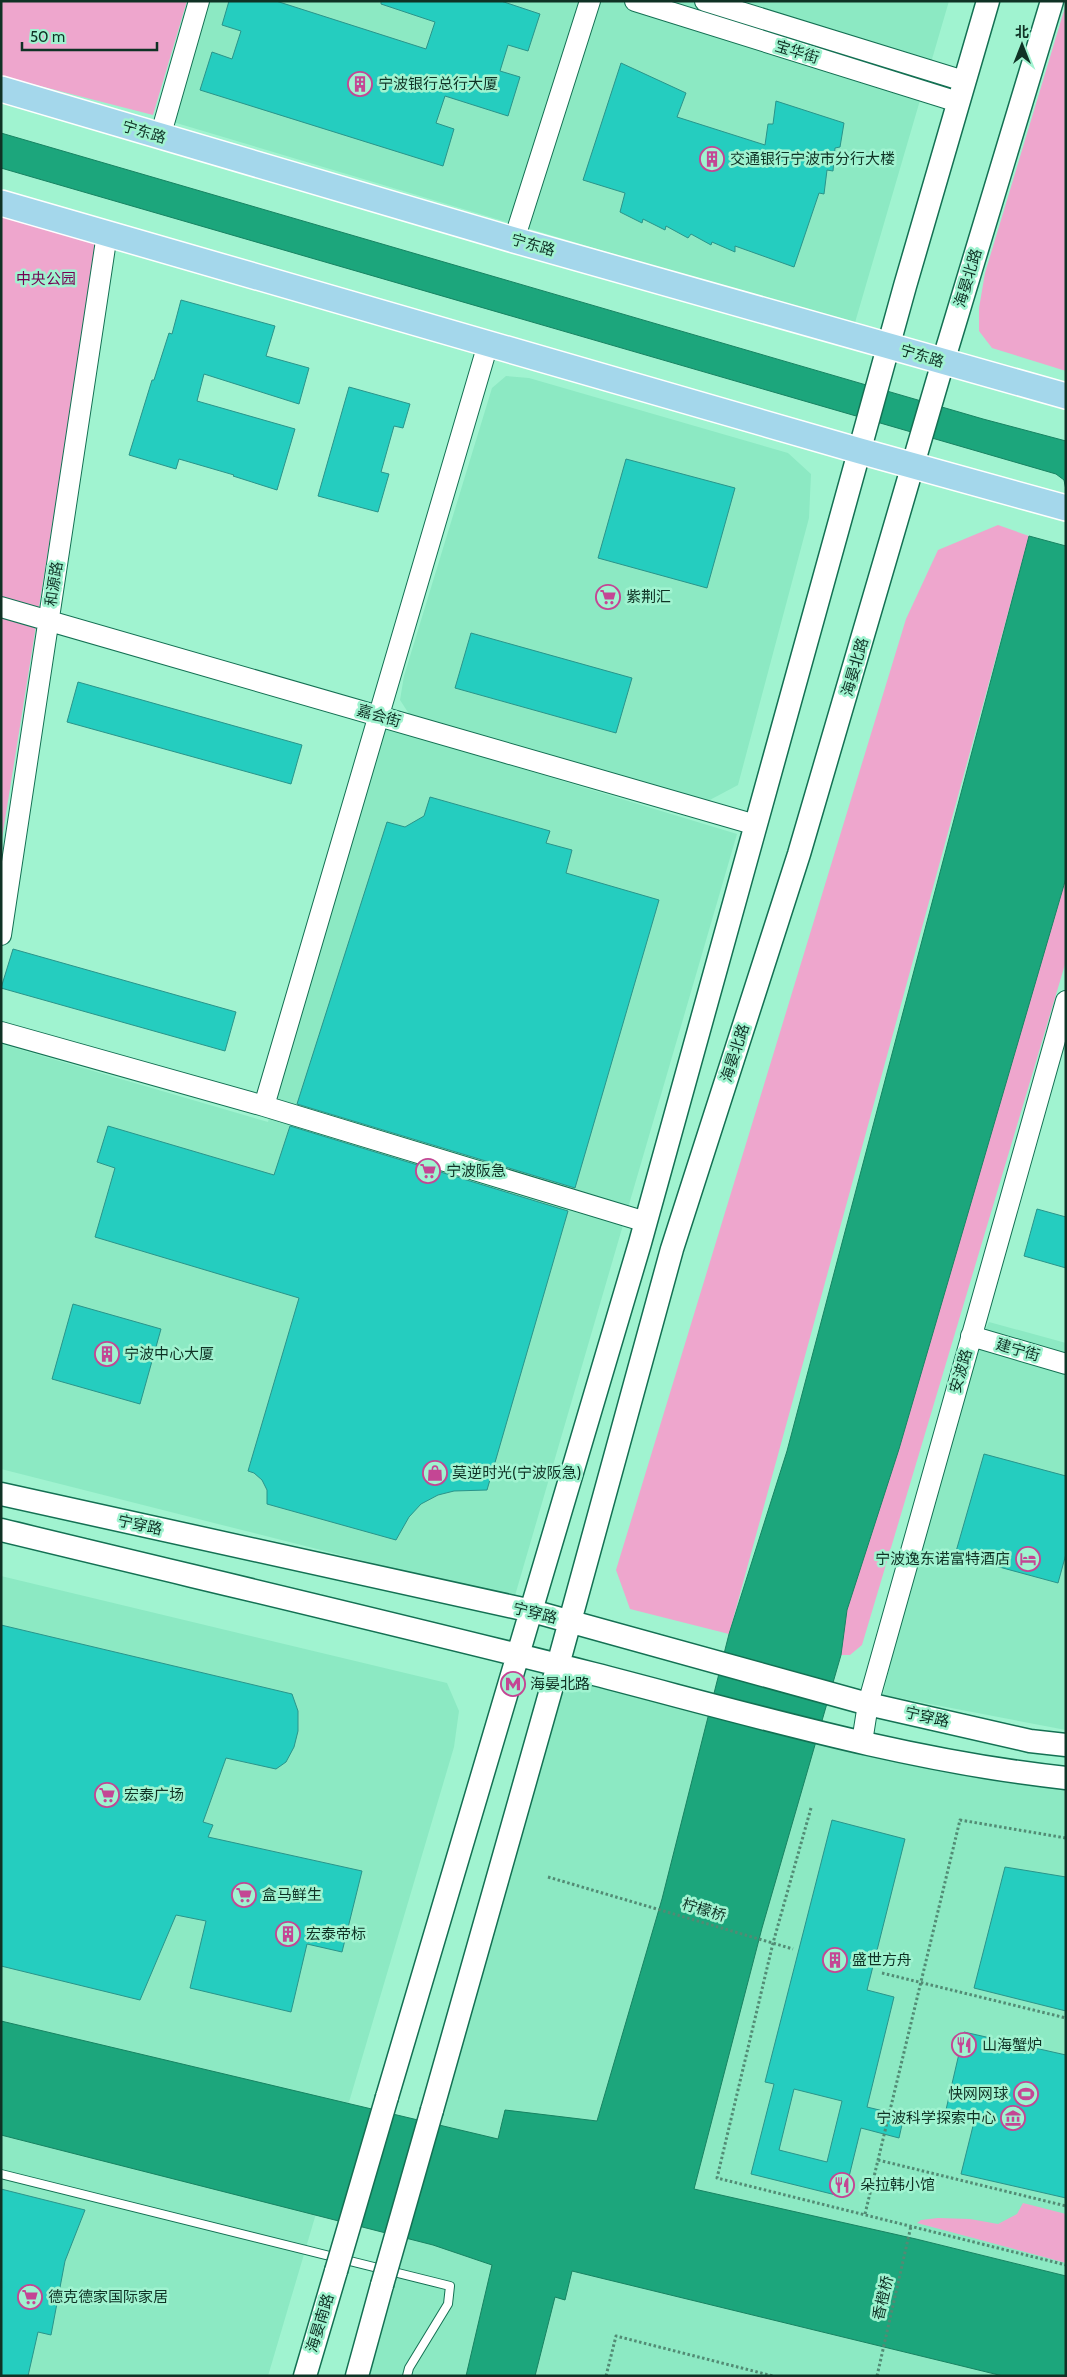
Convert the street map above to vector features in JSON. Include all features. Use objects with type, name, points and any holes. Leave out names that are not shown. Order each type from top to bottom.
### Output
[{"type":"main road","points":[[518,1656],[646,1222],[889,346],[988,1]]},
{"type":"main road","name":"海晏北路","points":[[357,2376],[558,1665],[672,1250],[799,854],[943,362],[1052,1]]},
{"type":"main road","name":"宁东路","points":[[1,89],[514,240],[1066,396]]},
{"type":"main road","points":[[1,203],[860,451],[1063,507]]},
{"type":"main road","name":"宁穿路","points":[[1,1494],[532,1611],[868,1704],[1030,1741],[1066,1745]]},
{"type":"main road","points":[[1,1530],[558,1665],[862,1742],[1012,1773],[1066,1778]]},
{"type":"main road","name":"海晏南路","points":[[305,2376],[518,1656]]},
{"type":"street","points":[[160,136],[199,1]]},
{"type":"street","points":[[514,240],[590,1]]},
{"type":"street","name":"宝华街","points":[[635,1],[961,92]]},
{"type":"street","name":"宝华街","points":[[705,1],[961,92]]},
{"type":"street","name":"和源路","points":[[1,935],[107,234]]},
{"type":"street","points":[[264,1106],[488,344]]},
{"type":"street","name":"嘉会街","points":[[1,606],[756,825]]},
{"type":"street","name":"安波路","points":[[862,1742],[868,1704],[1066,1001]]},
{"type":"street","points":[[1,1032],[264,1106],[646,1222]]},
{"type":"street","name":"建宁街","points":[[971,1336],[1066,1364]]},
{"type":"lane","points":[[1,2174],[450,2286],[448,2304],[409,2368],[407,2376]]},
{"type":"path","points":[[811,1808],[773,1943],[717,2178],[1066,2265]]},
{"type":"path","points":[[865,2214],[960,1820],[1066,1838]]},
{"type":"path","name":"柠檬桥","points":[[548,1877],[793,1948]]},
{"type":"path","points":[[882,1973],[1066,2018]]},
{"type":"path","points":[[878,2160],[1066,2206]]},
{"type":"path","name":"香橙桥","points":[[877,2376],[911,2226]]},
{"type":"path","points":[[606,2376],[616,2336],[774,2376]]},
{"type":"shaded area","points":[[209,1],[949,1],[854,326],[173,122]]},
{"type":"shaded area","points":[[1,133],[983,419],[1066,441],[1066,490],[1064,480],[1056,474],[1,168]]},
{"type":"shaded area","name":"紫荆汇","points":[[506,376],[529,378],[788,453],[811,474],[809,518],[738,785],[706,802],[413,720],[400,700],[404,676],[492,388]]},
{"type":"shaded area","points":[[1029,536],[1066,546],[1066,878],[899,1449],[847,1610],[841,1655],[762,1928],[694,2189],[916,2239],[1066,2276],[1066,2376],[1003,2376],[572,2271],[565,2300],[555,2297],[535,2376],[466,2376],[492,2265],[433,2245],[1,2135],[1,2021],[498,2139],[505,2110],[597,2121],[662,1899],[729,1634],[787,1451]]},
{"type":"shaded area","points":[[385,727],[737,834],[514,1599],[1,1469],[1,1044],[268,1122]]},
{"type":"shaded area","points":[[989,1322],[1066,1343],[1066,1730],[883,1695],[902,1613],[980,1342]]},
{"type":"shaded area","name":"宏泰广场","points":[[1,1576],[447,1683],[459,1711],[454,1747],[268,2376],[1,2376]]},
{"type":"shaded area","points":[[558,1665],[1066,1778],[1066,2376],[357,2376]]},
{"type":"green space","points":[[1,1],[187,1],[153,115],[1,76]]},
{"type":"green space","points":[[1066,4],[1066,371],[992,348],[979,331],[979,308],[985,273]]},
{"type":"green space","name":"中央公园","points":[[1,215],[97,244],[1,845]]},
{"type":"green space","points":[[998,525],[1029,536],[729,1634],[630,1609],[616,1570],[906,619],[938,550]]},
{"type":"green space","points":[[1066,878],[1066,961],[862,1645],[850,1655],[841,1655],[847,1610],[899,1449]]},
{"type":"green space","points":[[1023,2203],[1066,2214],[1066,2263],[917,2223],[921,2220],[938,2218],[970,2219],[998,2224],[1017,2214]]},
{"type":"building","name":"宁波银行总行大厦","points":[[229,1],[276,1],[426,49],[435,22],[381,4],[381,1],[501,1],[540,14],[528,51],[508,45],[500,71],[520,77],[508,116],[445,96],[436,123],[454,129],[443,166],[200,90],[212,52],[232,59],[241,31],[222,25]]},
{"type":"building","name":"交通银行宁波市分行大楼","points":[[621,63],[686,93],[677,117],[765,145],[768,124],[773,124],[776,101],[844,123],[840,147],[835,148],[833,171],[827,170],[824,194],[819,193],[794,267],[735,246],[735,252],[712,242],[711,245],[691,234],[688,238],[666,226],[665,230],[643,219],[642,223],[620,212],[625,193],[583,180]]},
{"type":"building","points":[[181,300],[275,326],[266,356],[309,368],[299,404],[204,374],[197,401],[295,429],[277,490],[179,459],[176,469],[129,455],[152,380],[154,380],[169,333],[172,334]]},
{"type":"building","points":[[349,387],[410,404],[403,428],[394,426],[381,472],[389,474],[378,512],[318,496]]},
{"type":"building","points":[[626,459],[735,488],[707,588],[598,558]]},
{"type":"building","points":[[471,633],[632,678],[616,733],[455,688]]},
{"type":"building","points":[[78,682],[302,745],[291,784],[67,722]]},
{"type":"building","points":[[430,797],[550,831],[546,843],[572,850],[566,873],[659,900],[575,1188],[297,1104],[387,822],[405,827],[424,816]]},
{"type":"building","points":[[13,949],[236,1012],[225,1051],[1,988]]},
{"type":"building","points":[[108,1126],[274,1175],[290,1126],[568,1211],[487,1490],[454,1491],[438,1495],[421,1504],[409,1517],[396,1540],[267,1504],[267,1490],[262,1480],[254,1473],[248,1471],[299,1298],[95,1237],[115,1168],[97,1162]]},
{"type":"building","points":[[1037,1209],[1066,1217],[1066,1268],[1024,1256]]},
{"type":"building","name":"宁波中心大厦","points":[[73,1304],[161,1329],[140,1404],[52,1379]]},
{"type":"building","points":[[984,1454],[1066,1476],[1066,1554],[1058,1583],[955,1555]]},
{"type":"building","name":"宏泰广场","points":[[1,1625],[292,1694],[298,1711],[298,1731],[294,1747],[286,1762],[276,1769],[226,1758],[203,1822],[213,1825],[208,1837],[362,1871],[342,1952],[307,1944],[291,2012],[190,1988],[206,1921],[176,1915],[140,2000],[1,1966]]},
{"type":"building","name":"盛世方舟","points":[[832,1820],[905,1839],[867,1990],[894,1997],[867,2107],[904,2116],[899,2138],[861,2128],[844,2197],[751,2174],[774,2084],[765,2082]],"holes":[[[794,2089],[842,2101],[827,2162],[779,2150]]]},
{"type":"building","points":[[1005,1867],[1066,1877],[1066,2011],[974,1988]]},
{"type":"building","name":"宁波科学探索中心","points":[[964,2032],[1066,2055],[1066,2198],[961,2174],[974,2122],[945,2114]]},
{"type":"building","name":"德克德家国际家居","points":[[1,2189],[85,2210],[65,2261],[51,2335],[38,2332],[28,2376],[1,2376]]},
{"type":"place","name":"宁波银行总行大厦","points":[[360,84]]},
{"type":"place","name":"交通银行宁波市分行大楼","points":[[712,159]]},
{"type":"place","name":"紫荆汇","points":[[608,597]]},
{"type":"place","name":"宁波阪急","points":[[428,1171]]},
{"type":"place","name":"宁波中心大厦","points":[[107,1354]]},
{"type":"place","name":"莫逆时光(宁波阪急)","points":[[435,1473]]},
{"type":"place","name":"宁波逸东诺富特酒店","points":[[1028,1559]]},
{"type":"place","name":"海晏北路","points":[[513,1684]]},
{"type":"place","name":"宏泰广场","points":[[107,1795]]},
{"type":"place","name":"盒马鲜生","points":[[244,1895]]},
{"type":"place","name":"宏泰帝标","points":[[288,1934]]},
{"type":"place","name":"盛世方舟","points":[[835,1960]]},
{"type":"place","name":"山海蟹炉","points":[[964,2045]]},
{"type":"place","name":"快网网球","points":[[1026,2094]]},
{"type":"place","name":"宁波科学探索中心","points":[[1013,2118]]},
{"type":"place","name":"朵拉韩小馆","points":[[842,2185]]},
{"type":"place","name":"德克德家国际家居","points":[[30,2297]]}]
